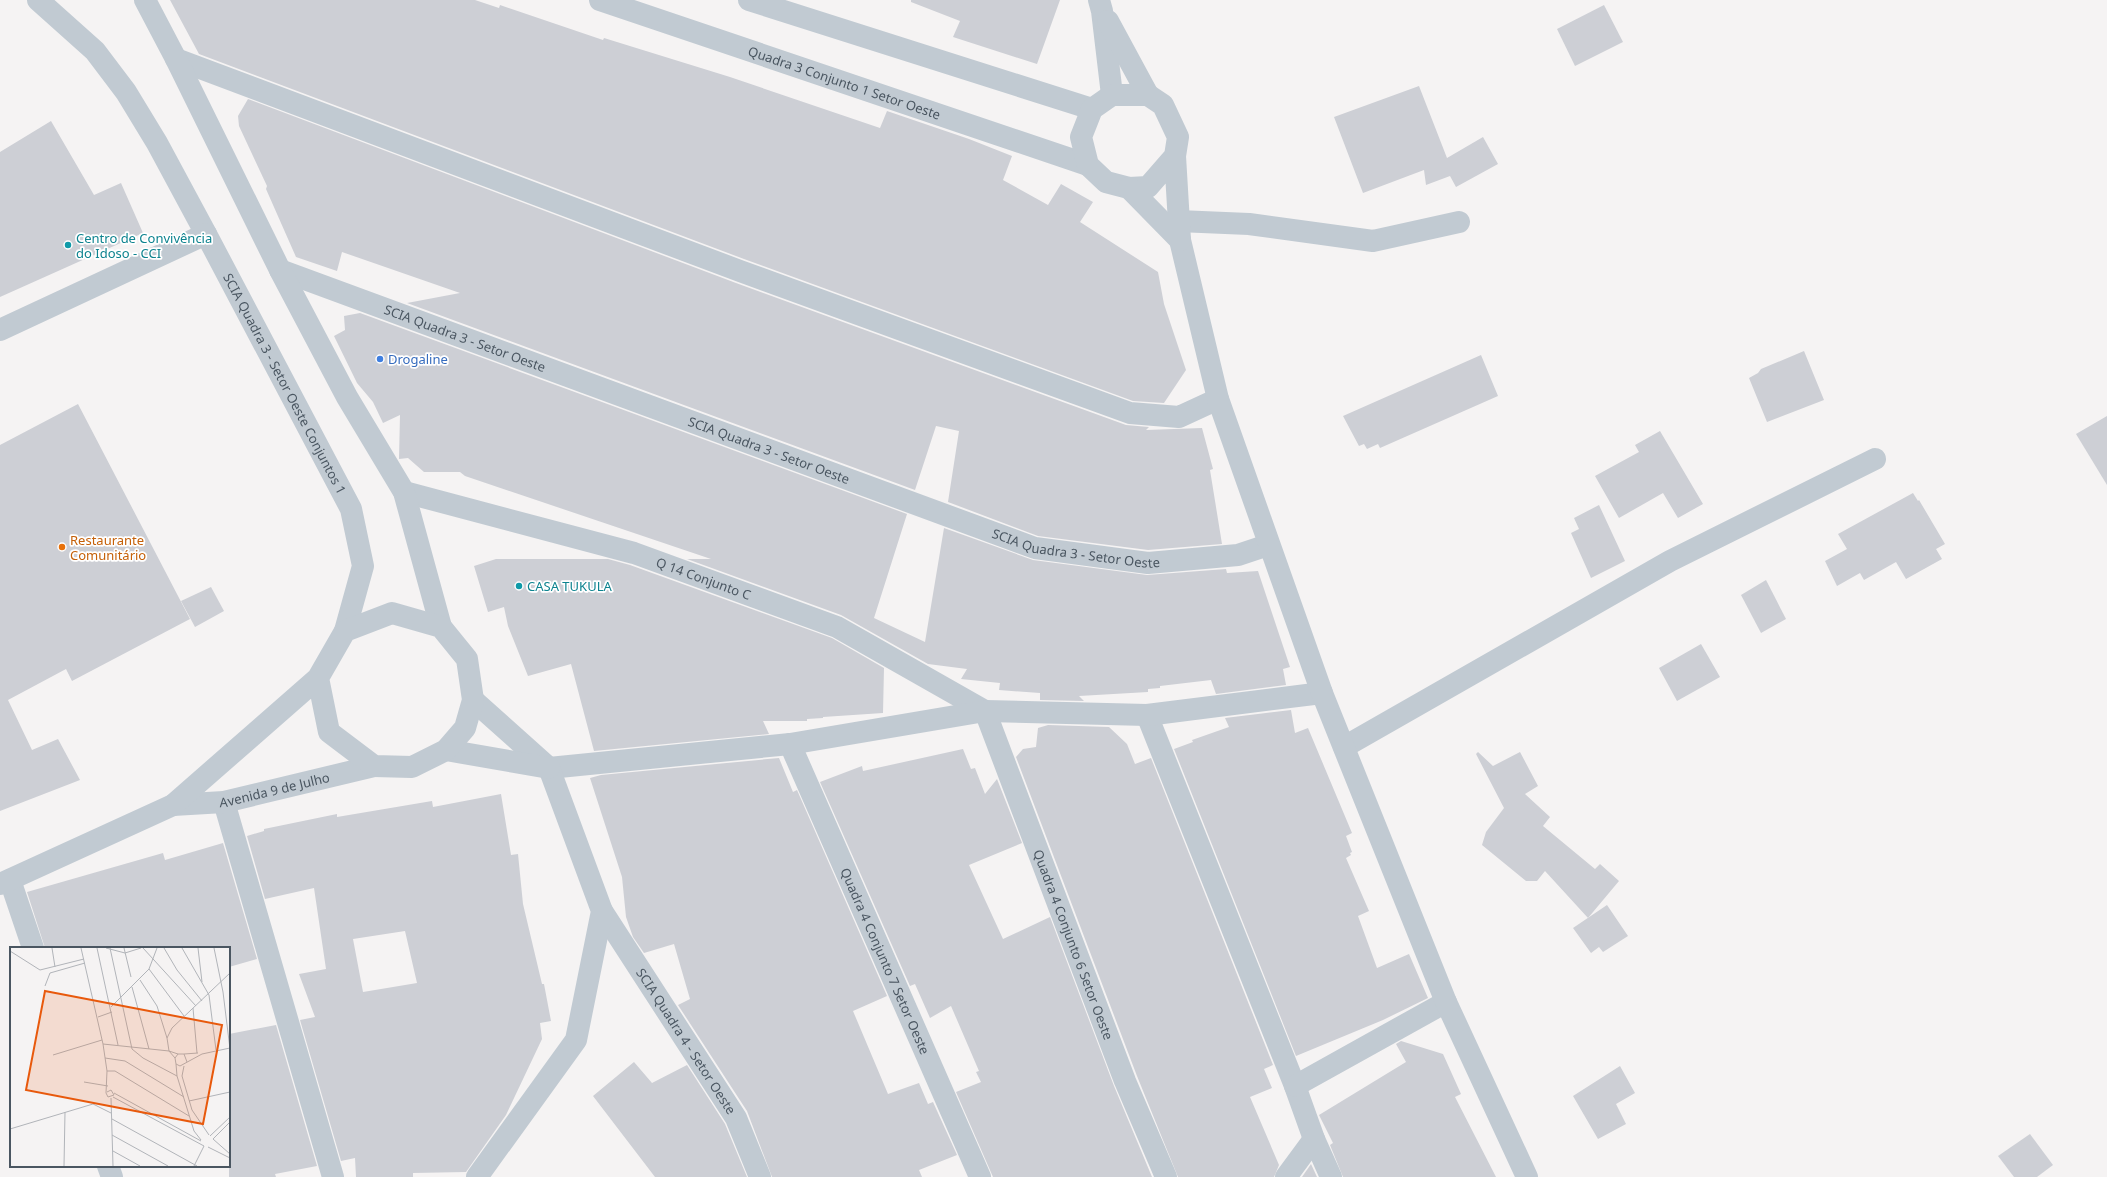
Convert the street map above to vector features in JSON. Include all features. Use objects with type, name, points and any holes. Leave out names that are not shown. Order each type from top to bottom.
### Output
[{"type":"street","name":"SCIA Quadra 3 - Setor Oeste Conjuntos 1","points":[[38,0],[95,51],[126,92],[157,143],[351,509],[363,566],[345,631],[318,678]]},
{"type":"street","points":[[145,0],[176,59],[280,270],[347,397],[404,492],[441,627],[467,659],[473,700],[465,728],[446,750]]},
{"type":"street","name":"Quadra 3 Conjunto 1 Setor Oeste","points":[[600,0],[1088,165]]},
{"type":"street","points":[[749,0],[1092,109]]},
{"type":"street","points":[[1101,6],[1112,95]]},
{"type":"street","points":[[1101,6],[1148,95],[1163,105],[1178,137],[1175,156],[1179,230],[1218,399],[1268,545],[1322,693],[1446,1002],[1527,1177]]},
{"type":"street","points":[[176,59],[748,274],[1130,413],[1179,417],[1218,399]]},
{"type":"street","points":[[1148,95],[1112,95],[1092,109],[1081,137],[1088,165],[1106,182],[1129,188],[1148,187],[1175,156]]},
{"type":"street","points":[[1129,188],[1179,230],[1248,224],[1373,241],[1459,222]]},
{"type":"street","points":[[0,330],[206,234]]},
{"type":"street","name":"SCIA Quadra 3 - Setor Oeste","points":[[280,270],[1035,548],[1148,564],[1238,555],[1268,545]]},
{"type":"street","points":[[1344,747],[1670,561],[1875,459]]},
{"type":"street","name":"Q 14 Conjunto C","points":[[404,492],[634,553],[837,627],[985,711]]},
{"type":"street","points":[[345,631],[392,613],[441,627]]},
{"type":"street","points":[[318,678],[329,732],[374,766]]},
{"type":"street","name":"Avenida 9 de Julho","points":[[5,882],[173,805],[318,678]]},
{"type":"street","points":[[446,750],[548,768],[790,744],[985,711],[1147,715],[1322,693]]},
{"type":"street","points":[[473,700],[548,768]]},
{"type":"street","name":"Quadra 4 Conjunto 6 Setor Oeste","points":[[985,711],[1125,1081],[1166,1177]]},
{"type":"street","points":[[1147,715],[1295,1086],[1314,1139],[1332,1177]]},
{"type":"street","name":"Quadra 4 Conjunto 7 Setor Oeste","points":[[790,744],[980,1177]]},
{"type":"street","name":"Avenida 9 de Julho","points":[[173,805],[224,802],[374,766],[412,767],[446,750]]},
{"type":"street","name":"SCIA Quadra 4 - Setor Oeste","points":[[548,768],[602,911],[736,1118],[760,1177]]},
{"type":"street","points":[[224,802],[333,1177]]},
{"type":"street","points":[[5,882],[33,947]]},
{"type":"street","points":[[477,1177],[576,1040],[602,911]]},
{"type":"street","points":[[1295,1086],[1446,1002]]},
{"type":"street","points":[[1286,1177],[1314,1139]]},
{"type":"street","points":[[108,1167],[112,1177]]},
{"type":"building","points":[[170,0],[475,0],[499,8],[500,5],[603,40],[604,38],[730,77],[880,128],[887,111],[969,139],[1012,156],[1003,180],[1048,205],[1061,184],[1093,202],[1080,222],[1158,272],[1164,304],[1186,370],[1164,403],[1133,401],[744,259],[199,54]]},
{"type":"building","points":[[911,0],[1060,0],[1037,64],[953,37],[960,21],[911,2]]},
{"type":"building","points":[[1604,5],[1623,42],[1575,66],[1557,29]]},
{"type":"building","points":[[1419,86],[1447,158],[1483,137],[1498,164],[1456,187],[1450,176],[1426,185],[1424,170],[1363,193],[1334,117]]},
{"type":"building","points":[[248,99],[736,283],[1126,425],[1149,427],[1146,430],[1202,428],[1213,469],[1210,470],[1222,544],[1148,550],[1038,536],[948,502],[959,431],[936,426],[915,490],[407,303],[460,293],[342,252],[337,271],[296,257],[266,189],[267,186],[239,126],[238,116]]},
{"type":"building","points":[[51,121],[94,195],[121,183],[143,233],[0,297],[0,152]]},
{"type":"building","points":[[360,313],[907,514],[874,618],[925,642],[944,528],[1033,560],[1147,575],[1226,569],[1227,573],[1258,571],[1290,667],[1283,669],[1286,685],[1216,694],[1211,680],[1160,686],[1160,688],[1148,689],[1148,692],[1079,696],[1084,701],[1040,700],[1040,693],[999,690],[1000,683],[961,679],[967,669],[928,664],[841,615],[687,559],[711,559],[465,476],[460,472],[424,472],[408,458],[399,459],[400,415],[383,423],[373,402],[357,383],[334,336],[345,330],[344,316]]},
{"type":"building","points":[[1804,351],[1824,400],[1767,422],[1749,378],[1758,373],[1761,369]]},
{"type":"building","points":[[1481,355],[1498,396],[1380,448],[1378,444],[1367,449],[1364,444],[1359,446],[1343,416]]},
{"type":"building","points":[[78,404],[190,619],[72,681],[66,669],[8,700],[32,750],[58,739],[80,780],[0,811],[0,445]]},
{"type":"building","points":[[2107,416],[2107,485],[2076,434]]},
{"type":"building","points":[[1660,431],[1703,504],[1678,518],[1663,493],[1619,518],[1595,476],[1639,452],[1635,445]]},
{"type":"building","points":[[1913,493],[1918,501],[1919,500],[1945,544],[1936,549],[1942,559],[1906,579],[1896,562],[1864,580],[1860,573],[1837,586],[1825,561],[1847,549],[1838,534]]},
{"type":"building","points":[[1599,505],[1625,561],[1591,578],[1571,533],[1579,529],[1574,518]]},
{"type":"building","points":[[496,559],[608,559],[630,565],[832,638],[884,668],[883,713],[823,717],[807,719],[807,721],[763,721],[769,734],[594,751],[571,664],[528,676],[508,626],[504,607],[488,612],[474,566]]},
{"type":"building","points":[[1766,580],[1786,619],[1761,633],[1741,595]]},
{"type":"building","points":[[211,587],[224,611],[195,627],[181,601]]},
{"type":"building","points":[[1701,644],[1720,677],[1677,701],[1659,668]]},
{"type":"building","points":[[1291,710],[1295,733],[1308,728],[1352,833],[1346,836],[1352,852],[1350,853],[1351,855],[1346,858],[1369,911],[1358,916],[1377,968],[1409,954],[1428,998],[1383,1020],[1296,1056],[1174,749],[1193,742],[1192,740],[1229,727],[1225,718]]},
{"type":"building","points":[[1048,725],[1109,727],[1127,744],[1135,764],[1151,758],[1273,1065],[1264,1069],[1272,1088],[1250,1097],[1279,1165],[1274,1177],[1178,1177],[1137,1076],[1016,757],[1023,749],[1036,747],[1038,728]]},
{"type":"building","points":[[963,749],[971,769],[975,768],[985,794],[997,779],[1022,843],[969,865],[1003,939],[1050,917],[1114,1086],[1152,1177],[993,1177],[956,1092],[981,1082],[976,1072],[979,1071],[951,1006],[930,1018],[915,984],[910,986],[820,782],[862,766],[863,771]]},
{"type":"building","points":[[1478,752],[1493,766],[1520,752],[1538,786],[1525,794],[1550,817],[1543,826],[1595,869],[1600,864],[1619,881],[1588,918],[1545,871],[1537,881],[1526,881],[1482,845],[1486,832],[1504,808],[1476,754]]},
{"type":"building","points":[[779,758],[793,792],[797,790],[887,996],[853,1011],[888,1094],[919,1083],[928,1104],[933,1102],[957,1155],[919,1170],[922,1177],[772,1177],[747,1111],[678,1005],[690,999],[674,944],[644,953],[633,937],[626,917],[622,877],[590,778],[601,775]]},
{"type":"building","points":[[501,794],[511,855],[518,854],[523,904],[542,984],[544,984],[551,1021],[540,1023],[542,1039],[506,1115],[466,1172],[413,1173],[413,1177],[356,1177],[355,1158],[341,1161],[300,1020],[315,1017],[299,974],[326,969],[314,888],[265,899],[247,836],[264,831],[264,829],[337,814],[337,817],[432,801],[433,807]],"holes":[[[405,931],[417,983],[363,992],[353,939]]]},
{"type":"building","points":[[223,843],[257,959],[230,967],[230,947],[45,947],[27,892],[163,853],[165,860]]},
{"type":"building","points":[[1607,905],[1628,936],[1603,952],[1599,947],[1591,953],[1573,928]]},
{"type":"building","points":[[276,1025],[317,1166],[275,1174],[276,1177],[229,1177],[230,1034]]},
{"type":"building","points":[[1401,1041],[1443,1054],[1461,1094],[1455,1097],[1496,1177],[1343,1177],[1330,1145],[1333,1143],[1319,1115],[1406,1062],[1396,1044]]},
{"type":"building","points":[[634,1062],[652,1083],[687,1065],[725,1124],[747,1177],[655,1177],[593,1096]]},
{"type":"building","points":[[1620,1066],[1635,1093],[1616,1104],[1626,1124],[1598,1139],[1573,1096]]},
{"type":"building","points":[[2030,1134],[2053,1165],[2037,1177],[2014,1177],[1998,1156]]},
{"type":"building","points":[[1311,1164],[1317,1177],[1302,1177]]},
{"type":"place","name":"Centro de Convivência do Idoso - CCI","points":[[68,245]]},
{"type":"place","name":"Drogaline","points":[[380,359]]},
{"type":"place","name":"Restaurante Comunitário","points":[[62,547]]},
{"type":"place","name":"CASA TUKULA","points":[[519,586]]}]
